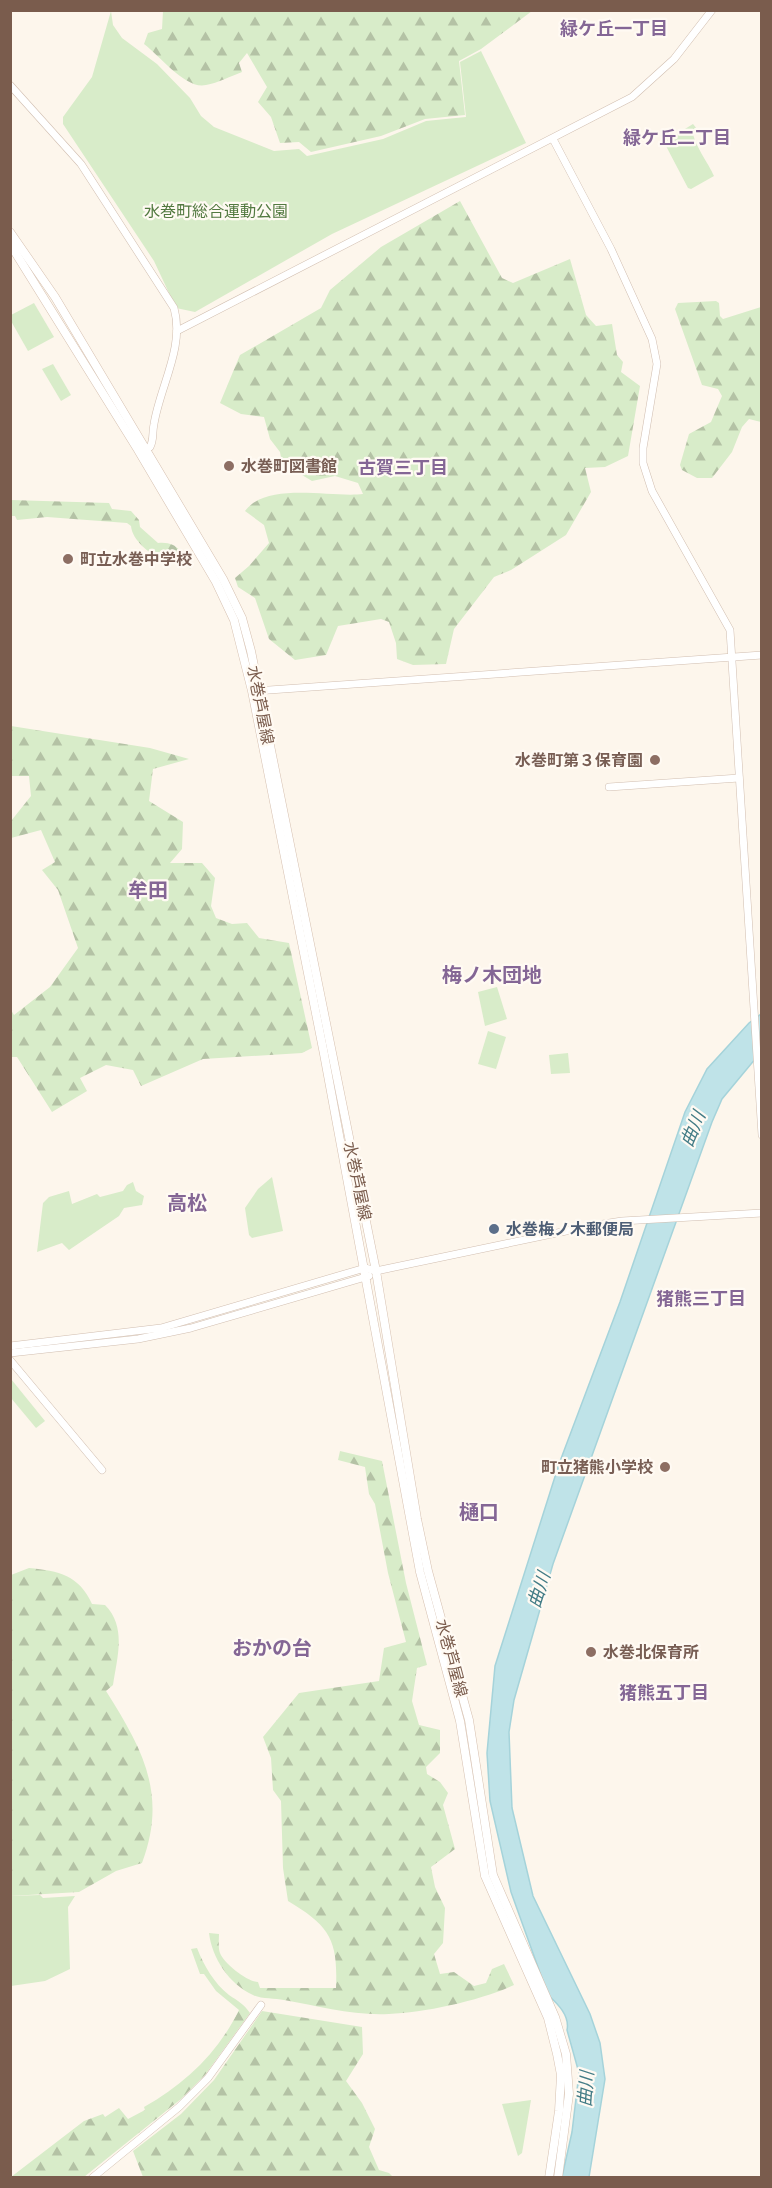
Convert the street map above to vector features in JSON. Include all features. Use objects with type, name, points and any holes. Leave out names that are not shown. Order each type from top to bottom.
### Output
[{"type":"main road","name":"水巻芦屋線","points":[[10,232],[55,297],[141,450]]},
{"type":"main road","name":"水巻芦屋線","points":[[10,244],[232,596],[248,640],[255,691],[367,1278],[420,1572],[460,1721],[485,1876],[548,2018],[558,2054],[561,2074],[559,2111],[549,2178]]},
{"type":"main road","name":"水巻芦屋線","points":[[255,691],[376,1271],[417,1519],[428,1571],[469,1720],[492,1875],[555,2017],[566,2054],[569,2094],[558,2178]]},
{"type":"street","points":[[177,331],[615,107],[647,85],[674,59],[712,10]]},
{"type":"street","points":[[10,85],[64,143],[103,195],[167,294],[176,314],[175,350],[154,425],[153,441],[141,450]]},
{"type":"street","points":[[553,139],[611,249],[650,333],[657,364],[643,448],[644,463],[652,491],[730,630],[762,1135]]},
{"type":"street","points":[[255,691],[762,655]]},
{"type":"street","points":[[609,787],[739,778]]},
{"type":"street","points":[[10,1353],[162,1334],[367,1278],[376,1271],[590,1226],[762,1214]]},
{"type":"street","points":[[10,1346],[160,1328],[365,1268],[376,1271]]},
{"type":"street","points":[[10,1360],[102,1470]]},
{"type":"street","points":[[92,2178],[179,2107],[208,2078],[261,2005]]},
{"type":"green space","points":[[163,10],[532,11],[481,49],[459,61],[465,115],[425,119],[381,136],[311,152],[299,142],[280,143],[271,117],[258,102],[267,87],[247,53],[239,63],[242,72],[215,83],[198,85],[174,71],[144,44],[148,33],[162,29]]},
{"type":"green space","name":"水巻町総合運動公園","points":[[111,11],[113,25],[122,38],[157,64],[190,98],[201,116],[214,127],[274,151],[299,149],[307,156],[383,139],[426,121],[466,117],[460,62],[481,51],[526,143],[332,234],[195,312],[176,308],[154,261],[63,124],[63,117],[92,77]]},
{"type":"green space","points":[[693,124],[697,129],[693,132],[696,142],[714,176],[691,189],[688,188],[666,146],[667,140]]},
{"type":"green space","points":[[460,201],[502,278],[513,283],[570,259],[586,315],[596,326],[612,324],[617,355],[623,362],[621,372],[640,386],[628,456],[605,467],[585,468],[591,492],[566,535],[511,570],[494,577],[454,629],[446,664],[413,665],[397,659],[396,643],[389,622],[381,619],[338,626],[326,655],[295,660],[269,639],[255,598],[238,587],[235,578],[269,543],[264,525],[245,511],[255,502],[268,496],[284,493],[363,494],[358,483],[335,476],[312,481],[282,463],[280,452],[270,439],[264,417],[241,414],[220,403],[240,355],[321,308],[330,290],[381,247]]},
{"type":"green space","points":[[716,301],[719,303],[720,316],[723,319],[761,307],[761,422],[749,419],[742,427],[732,452],[712,478],[697,478],[682,470],[680,465],[689,434],[711,422],[722,396],[718,389],[702,385],[675,309],[678,303]]},
{"type":"green space","points":[[34,303],[54,337],[28,351],[11,321],[11,315]]},
{"type":"green space","points":[[53,364],[71,395],[61,401],[42,369]]},
{"type":"green space","points":[[11,500],[109,503],[112,509],[131,511],[139,520],[140,527],[158,543],[170,544],[179,549],[191,569],[170,558],[162,560],[152,554],[142,546],[127,523],[47,517],[17,520],[15,516],[11,516]]},
{"type":"green space","points":[[11,726],[150,748],[189,759],[153,769],[149,801],[183,822],[182,849],[170,863],[202,863],[215,878],[211,906],[216,918],[232,924],[247,923],[259,938],[289,943],[312,1048],[302,1053],[203,1059],[141,1086],[133,1070],[106,1065],[80,1078],[87,1091],[52,1112],[17,1057],[11,1057],[11,1010],[14,1015],[50,987],[78,948],[58,890],[42,870],[55,862],[41,830],[11,838],[11,821],[31,796],[29,776],[11,776]]},
{"type":"green space","points":[[497,987],[507,1019],[485,1026],[478,992]]},
{"type":"green space","points":[[488,1031],[506,1037],[496,1069],[478,1064]]},
{"type":"green space","points":[[568,1053],[570,1073],[551,1074],[549,1055]]},
{"type":"green space","points":[[272,1177],[283,1231],[252,1238],[249,1235],[245,1208],[258,1189]]},
{"type":"green space","points":[[133,1182],[136,1191],[144,1196],[142,1205],[124,1208],[119,1216],[69,1250],[62,1243],[37,1252],[43,1203],[49,1197],[69,1191],[72,1204],[97,1194],[100,1197],[123,1191]]},
{"type":"green space","points":[[11,1379],[45,1421],[36,1428],[11,1398]]},
{"type":"green space","points":[[340,1451],[382,1461],[406,1583],[427,1665],[417,1668],[412,1701],[419,1725],[440,1730],[440,1753],[426,1767],[427,1774],[440,1782],[448,1793],[443,1805],[455,1849],[431,1867],[435,1887],[445,1908],[443,1943],[434,1954],[440,1974],[454,1972],[474,1986],[486,1983],[492,1969],[504,1964],[514,1985],[470,2001],[419,2011],[363,2014],[256,1996],[236,1984],[223,1969],[214,1952],[209,1933],[219,1934],[219,1951],[226,1962],[243,1976],[258,1982],[260,1988],[336,1988],[335,1958],[328,1936],[314,1918],[288,1901],[283,1868],[281,1801],[273,1790],[271,1758],[263,1737],[299,1693],[379,1681],[384,1648],[406,1642],[388,1573],[375,1504],[369,1494],[365,1467],[338,1460]]},
{"type":"green space","points":[[29,1568],[67,1576],[81,1587],[92,1604],[105,1605],[112,1614],[119,1643],[113,1685],[106,1691],[140,1752],[152,1793],[152,1815],[142,1863],[116,1871],[79,1892],[11,1896],[11,1575]]},
{"type":"green space","points":[[40,1895],[43,1898],[75,1896],[68,1907],[70,1969],[45,1981],[11,1986],[11,1896]]},
{"type":"green space","points":[[197,1948],[214,1980],[250,2013],[205,2075],[181,2099],[84,2177],[11,2177],[84,2121],[103,2114],[105,2117],[119,2108],[128,2119],[145,2110],[144,2107],[187,2078],[211,2054],[231,2026],[239,2010],[216,1991],[204,1974],[200,1974],[191,1949]]},
{"type":"green space","points":[[262,2011],[362,2027],[363,2054],[346,2081],[362,2103],[375,2129],[369,2147],[379,2170],[393,2177],[143,2177],[133,2151],[181,2114],[214,2080]]},
{"type":"green space","points":[[531,2100],[522,2153],[518,2156],[502,2104]]},
{"type":"water","name":"曲川","points":[[761,1014],[761,1052],[722,1099],[712,1122],[553,1564],[514,1700],[509,1732],[512,1808],[533,1896],[590,2014],[600,2043],[605,2079],[589,2177],[562,2177],[572,2132],[579,2073],[567,2030],[567,2020],[559,2006],[548,1995],[511,1892],[490,1801],[487,1753],[495,1666],[559,1464],[620,1302],[685,1112],[707,1069],[749,1023]]},
{"type":"place","name":"水巻町図書館","points":[[229,466]]},
{"type":"place","name":"町立水巻中学校","points":[[68,559]]},
{"type":"place","name":"水巻町第３保育園","points":[[655,760]]},
{"type":"place","name":"水巻梅ノ木郵便局","points":[[494,1229]]},
{"type":"place","name":"町立猪熊小学校","points":[[665,1467]]},
{"type":"place","name":"水巻北保育所","points":[[591,1652]]},
{"type":"district","name":"緑ケ丘一丁目","points":[[614,29]]},
{"type":"district","name":"緑ケ丘二丁目","points":[[677,138]]},
{"type":"district","name":"古賀三丁目","points":[[403,468]]},
{"type":"district","name":"牟田","points":[[148,890]]},
{"type":"district","name":"梅ノ木団地","points":[[492,975]]},
{"type":"district","name":"高松","points":[[187,1203]]},
{"type":"district","name":"猪熊三丁目","points":[[701,1299]]},
{"type":"district","name":"樋口","points":[[479,1512]]},
{"type":"district","name":"おかの台","points":[[272,1648]]},
{"type":"district","name":"猪熊五丁目","points":[[664,1693]]}]
